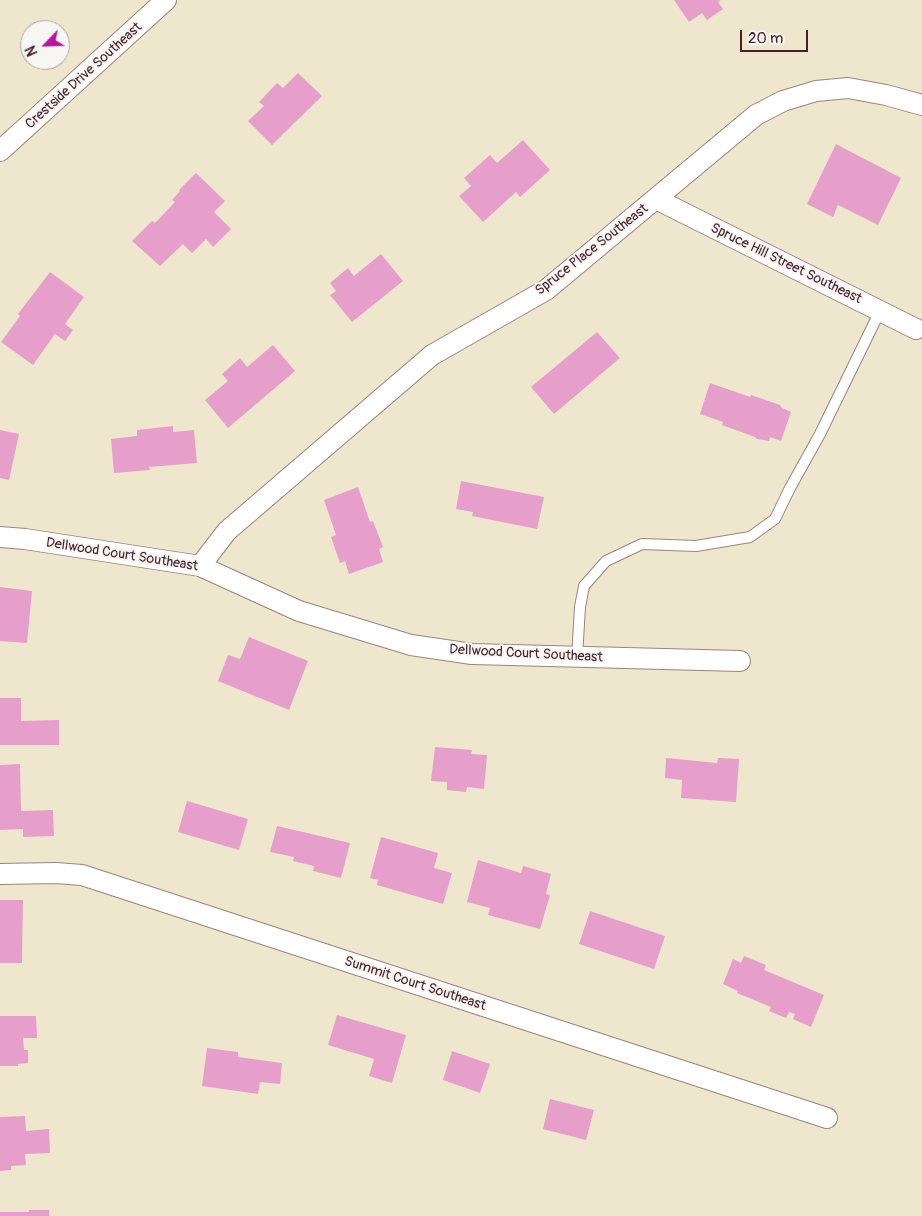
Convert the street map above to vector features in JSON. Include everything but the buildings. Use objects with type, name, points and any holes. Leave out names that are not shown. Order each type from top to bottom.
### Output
[{"type":"street","name":"Crestside Drive Southeast","points":[[0,151],[166,0]]},
{"type":"street","name":"Spruce Place Southeast","points":[[200,566],[227,531],[432,355],[546,290],[756,115],[782,101],[816,91],[848,88],[886,95],[922,105]]},
{"type":"street","name":"Spruce Hill Street Southeast","points":[[656,199],[916,329]]},
{"type":"street","name":"Dellwood Court Southeast","points":[[0,537],[25,539],[200,566],[299,611],[411,645],[472,654],[740,661]]},
{"type":"street","name":"Summit Court Southeast","points":[[0,874],[56,873],[82,875],[827,1118]]},
{"type":"lane","points":[[577,657],[580,608],[584,586],[606,561],[642,544],[696,546],[750,537],[775,519],[820,434],[880,311]]}]
